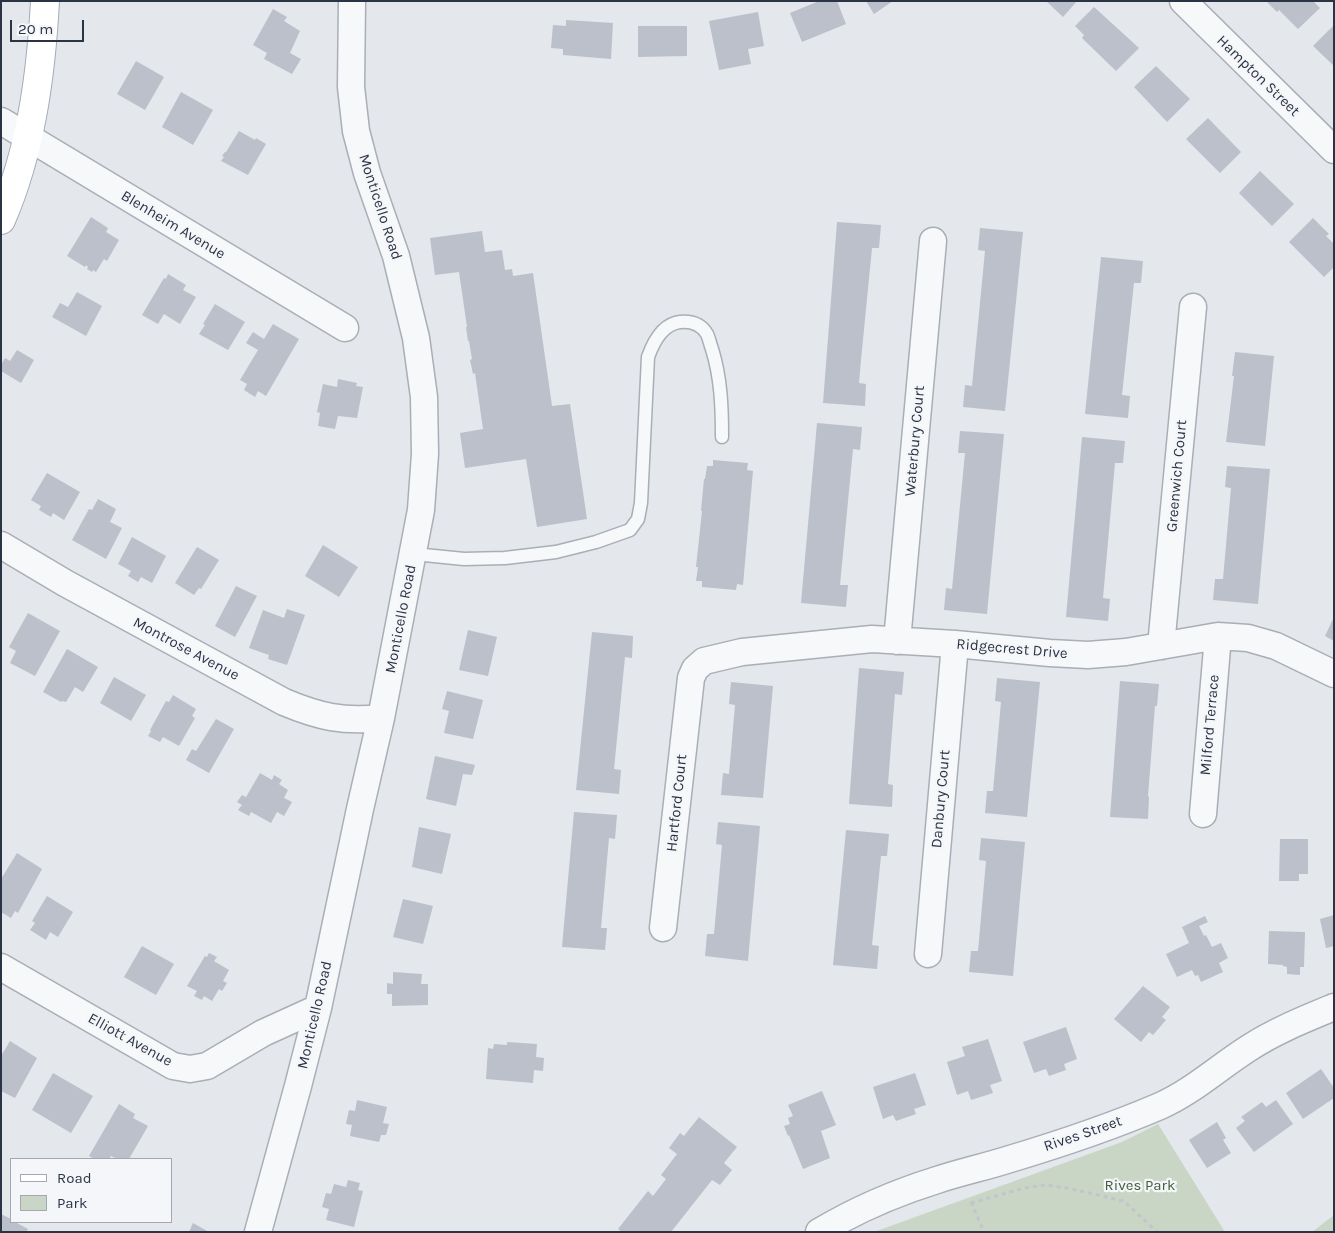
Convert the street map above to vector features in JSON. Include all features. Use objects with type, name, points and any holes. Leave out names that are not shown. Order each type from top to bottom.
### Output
[{"type":"main road","points":[[1,220],[12,194],[27,137],[36,91],[45,1]]},
{"type":"street","name":"Monticello Road","points":[[258,1232],[318,1008],[381,718],[421,510],[425,454],[424,397],[416,338],[396,256],[367,173],[356,131],[351,87],[352,1]]},
{"type":"street","name":"Hampton Street","points":[[1183,1],[1334,150]]},
{"type":"street","name":"Blenheim Avenue","points":[[1,121],[345,328]]},
{"type":"street","name":"Waterbury Court","points":[[897,641],[933,241]]},
{"type":"street","name":"Greenwich Court","points":[[1161,646],[1193,307]]},
{"type":"street","name":"Montrose Avenue","points":[[1,545],[65,583],[284,702],[311,713],[339,719],[362,720],[381,718]]},
{"type":"street","name":"Ridgecrest Drive","points":[[691,678],[695,669],[704,661],[742,652],[872,639],[1088,655],[1126,652],[1218,636],[1248,638],[1276,646],[1334,674]]},
{"type":"street","name":"Milford Terrace","points":[[1203,814],[1218,636]]},
{"type":"street","name":"Danbury Court","points":[[928,954],[955,644]]},
{"type":"street","name":"Hartford Court","points":[[663,928],[691,678]]},
{"type":"street","name":"Elliott Avenue","points":[[1,967],[173,1066],[190,1069],[216,1062],[263,1033],[318,1008]]},
{"type":"street","name":"Rives Street","points":[[819,1232],[843,1217],[884,1198],[1109,1126],[1161,1105],[1181,1095],[1250,1047],[1301,1020],[1334,1007]]},
{"type":"lane","points":[[414,554],[464,559],[506,558],[556,552],[596,542],[630,530],[638,519],[641,503],[648,358],[654,341],[666,328],[677,322],[690,322],[699,325],[707,334],[716,362],[722,399],[722,437]]},
{"type":"path","points":[[971,1203],[1024,1188],[1047,1185],[1124,1200],[1157,1232]]},
{"type":"path","points":[[968,1198],[984,1232]]},
{"type":"green space","name":"Rives Park","points":[[1158,1124],[1225,1232],[874,1232],[1122,1142]]},
{"type":"green space","points":[[1334,1215],[1334,1232],[1312,1232]]},
{"type":"building","points":[[819,1],[837,1],[846,24],[802,42],[790,13]]},
{"type":"building","points":[[866,1],[893,1],[874,14]]},
{"type":"building","points":[[1046,1],[1077,1],[1063,17]]},
{"type":"building","points":[[1266,1],[1313,1],[1320,8],[1298,29],[1279,10],[1277,12]]},
{"type":"building","points":[[1094,7],[1139,48],[1116,71],[1082,38],[1084,35],[1075,26]]},
{"type":"building","points":[[273,9],[287,17],[284,21],[300,31],[290,53],[301,59],[292,74],[264,59],[267,53],[253,45]]},
{"type":"building","points":[[758,12],[764,46],[748,49],[751,64],[719,70],[709,21]]},
{"type":"building","points":[[566,20],[613,23],[611,59],[563,55],[563,49],[551,48],[553,25],[566,26]]},
{"type":"building","points":[[1334,25],[1334,66],[1313,46]]},
{"type":"building","points":[[638,26],[687,26],[687,56],[638,57]]},
{"type":"building","points":[[136,61],[164,77],[145,110],[117,94]]},
{"type":"building","points":[[1156,66],[1190,99],[1167,122],[1134,87]]},
{"type":"building","points":[[181,92],[213,110],[193,145],[162,127]]},
{"type":"building","points":[[1208,118],[1241,152],[1220,173],[1186,139]]},
{"type":"building","points":[[239,131],[266,144],[248,175],[221,161],[224,157],[222,156]]},
{"type":"building","points":[[1260,171],[1294,204],[1272,226],[1239,193]]},
{"type":"building","points":[[91,217],[108,228],[106,232],[119,240],[107,261],[104,259],[96,272],[93,270],[92,272],[87,269],[86,265],[85,267],[67,256]]},
{"type":"building","points":[[1313,218],[1329,234],[1326,236],[1334,244],[1334,267],[1324,277],[1289,242]]},
{"type":"building","points":[[837,222],[881,225],[879,248],[872,248],[861,360],[859,383],[866,384],[865,406],[823,403]]},
{"type":"building","points":[[980,228],[1023,232],[1005,411],[963,407],[965,385],[972,386],[985,251],[978,250]]},
{"type":"building","points":[[482,231],[485,252],[502,250],[505,270],[512,269],[513,276],[533,273],[552,406],[570,404],[587,519],[537,527],[526,459],[465,468],[460,433],[483,429],[475,373],[473,374],[470,360],[472,359],[459,272],[435,275],[430,238]]},
{"type":"building","points":[[1101,257],[1143,261],[1141,283],[1134,283],[1122,395],[1130,396],[1128,418],[1085,414]]},
{"type":"building","points":[[168,274],[186,285],[183,290],[196,297],[180,324],[164,314],[158,324],[142,315]]},
{"type":"building","points":[[77,292],[102,306],[86,336],[52,317],[60,303],[68,307]]},
{"type":"building","points":[[215,304],[245,322],[228,350],[199,334]]},
{"type":"building","points":[[273,324],[299,339],[266,396],[258,391],[255,397],[244,390],[247,384],[240,380],[258,350],[246,343],[253,332],[264,339]]},
{"type":"building","points":[[17,350],[34,360],[21,383],[1,371],[1,365],[5,358],[10,361]]},
{"type":"building","points":[[1235,352],[1274,356],[1265,446],[1226,442]]},
{"type":"building","points":[[338,379],[357,383],[356,386],[363,387],[357,418],[338,416],[335,429],[318,426],[320,413],[317,412],[323,384],[337,387]]},
{"type":"building","points":[[817,423],[862,427],[860,450],[853,449],[840,585],[848,585],[846,607],[801,603]]},
{"type":"building","points":[[960,431],[1004,434],[987,614],[944,610],[946,588],[952,589],[965,453],[958,453]]},
{"type":"building","points":[[1082,437],[1125,441],[1123,463],[1115,463],[1103,598],[1110,599],[1108,621],[1066,617]]},
{"type":"building","points":[[713,460],[748,463],[747,470],[753,471],[743,585],[737,584],[736,590],[702,587],[702,581],[696,581],[704,479],[707,466],[713,466]]},
{"type":"building","points":[[1227,466],[1270,469],[1258,604],[1213,600],[1215,579],[1223,579],[1231,488],[1225,487]]},
{"type":"building","points":[[47,473],[80,492],[64,520],[53,513],[51,517],[39,510],[41,506],[31,500]]},
{"type":"building","points":[[98,499],[116,509],[110,522],[122,528],[106,559],[72,540],[89,509],[92,510]]},
{"type":"building","points":[[132,537],[166,556],[152,583],[141,577],[138,582],[128,576],[131,571],[118,564]]},
{"type":"building","points":[[323,545],[358,567],[339,597],[305,576]]},
{"type":"building","points":[[197,547],[219,560],[201,589],[199,588],[194,595],[175,583]]},
{"type":"building","points":[[236,586],[257,596],[235,637],[215,626]]},
{"type":"building","points":[[287,609],[305,615],[287,665],[268,659],[269,655],[249,648],[263,610],[284,618]]},
{"type":"building","points":[[28,613],[60,631],[35,676],[10,663],[16,651],[9,647]]},
{"type":"building","points":[[1334,617],[1334,641],[1325,636]]},
{"type":"building","points":[[468,630],[497,637],[488,676],[459,670]]},
{"type":"building","points":[[592,632],[633,636],[632,658],[625,657],[614,769],[621,770],[619,794],[576,790]]},
{"type":"building","points":[[67,649],[98,667],[83,692],[75,687],[66,702],[61,702],[43,692]]},
{"type":"building","points":[[859,668],[904,672],[902,695],[895,694],[888,784],[893,785],[892,807],[849,804]]},
{"type":"building","points":[[114,677],[146,695],[131,721],[100,703]]},
{"type":"building","points":[[997,678],[1040,682],[1027,817],[985,813],[987,791],[993,791],[1001,702],[995,701]]},
{"type":"building","points":[[1120,681],[1159,684],[1157,706],[1155,706],[1148,819],[1110,817]]},
{"type":"building","points":[[731,682],[773,686],[763,798],[721,795],[723,773],[729,774],[735,705],[729,704]]},
{"type":"building","points":[[447,691],[483,700],[473,739],[444,733],[449,711],[442,709]]},
{"type":"building","points":[[173,695],[196,709],[192,716],[195,718],[179,746],[163,737],[160,742],[148,736],[166,701],[169,702]]},
{"type":"building","points":[[216,719],[234,729],[209,773],[186,760],[192,749],[196,751]]},
{"type":"building","points":[[435,756],[475,765],[472,775],[463,774],[456,806],[426,799]]},
{"type":"building","points":[[260,773],[272,780],[274,775],[282,780],[279,784],[288,790],[284,798],[292,802],[284,816],[277,812],[271,823],[251,812],[249,816],[238,810],[242,805],[237,802],[242,795],[246,797]]},
{"type":"building","points":[[574,812],[617,815],[615,839],[609,838],[601,928],[607,928],[605,950],[562,947]]},
{"type":"building","points":[[718,822],[760,826],[748,961],[705,956],[707,934],[714,934],[722,845],[716,844]]},
{"type":"building","points":[[419,827],[451,834],[442,874],[412,867]]},
{"type":"building","points":[[846,830],[889,834],[887,856],[881,856],[872,945],[879,946],[877,969],[833,965]]},
{"type":"building","points":[[981,838],[1025,842],[1013,976],[969,972],[971,951],[978,951],[986,861],[979,860]]},
{"type":"building","points":[[1280,839],[1308,839],[1308,874],[1299,874],[1299,881],[1279,881]]},
{"type":"building","points":[[17,853],[42,869],[18,913],[15,911],[11,918],[1,912],[1,879]]},
{"type":"building","points":[[47,896],[73,912],[58,937],[50,932],[46,940],[30,930],[35,923],[32,921]]},
{"type":"building","points":[[403,899],[433,906],[423,944],[393,937]]},
{"type":"building","points":[[1334,915],[1334,946],[1326,948],[1320,919]]},
{"type":"building","points":[[1205,916],[1208,922],[1199,926],[1204,936],[1206,935],[1212,947],[1221,943],[1228,958],[1219,963],[1223,972],[1201,982],[1198,975],[1195,976],[1192,970],[1177,977],[1166,954],[1189,943],[1182,927]]},
{"type":"building","points":[[1269,931],[1305,932],[1304,967],[1300,967],[1300,975],[1287,974],[1287,967],[1283,965],[1268,964]]},
{"type":"building","points":[[142,946],[174,964],[156,995],[124,977]]},
{"type":"building","points":[[209,953],[217,957],[214,961],[229,970],[223,981],[227,983],[222,991],[219,989],[212,1001],[204,996],[202,1000],[194,996],[197,991],[187,986],[205,956],[207,957]]},
{"type":"building","points":[[393,972],[422,974],[421,984],[428,984],[428,1005],[392,1006],[392,994],[387,994],[387,983],[393,984]]},
{"type":"building","points":[[1143,986],[1170,1007],[1162,1017],[1166,1020],[1153,1035],[1149,1032],[1141,1042],[1114,1019]]},
{"type":"building","points":[[1066,1027],[1077,1059],[1064,1064],[1066,1070],[1049,1076],[1046,1069],[1034,1073],[1023,1042]]},
{"type":"building","points":[[988,1039],[1002,1081],[990,1085],[993,1093],[971,1100],[968,1091],[957,1095],[947,1062],[965,1056],[962,1047]]},
{"type":"building","points":[[10,1041],[37,1058],[15,1098],[1,1091],[1,1056]]},
{"type":"building","points":[[507,1042],[537,1044],[536,1057],[544,1058],[543,1071],[534,1070],[533,1083],[486,1079],[488,1048],[493,1049],[494,1044],[507,1045]]},
{"type":"building","points":[[1321,1069],[1334,1088],[1334,1098],[1303,1119],[1286,1093]]},
{"type":"building","points":[[53,1073],[93,1096],[71,1133],[32,1110]]},
{"type":"building","points":[[915,1073],[926,1105],[914,1109],[916,1114],[896,1121],[893,1115],[883,1119],[873,1087]]},
{"type":"building","points":[[822,1091],[836,1125],[821,1131],[830,1158],[803,1169],[784,1126],[790,1124],[788,1118],[793,1116],[788,1105]]},
{"type":"building","points":[[357,1100],[387,1107],[383,1123],[389,1124],[386,1135],[381,1135],[379,1142],[350,1136],[352,1125],[346,1124],[349,1110],[355,1111]]},
{"type":"building","points":[[1276,1100],[1293,1124],[1254,1152],[1236,1128],[1245,1121],[1241,1117],[1262,1102],[1266,1107]]},
{"type":"building","points":[[119,1104],[135,1114],[133,1118],[148,1126],[130,1158],[115,1158],[111,1156],[110,1158],[92,1158],[89,1156]]},
{"type":"building","points":[[699,1117],[737,1147],[724,1163],[732,1170],[720,1185],[712,1180],[671,1232],[622,1232],[618,1229],[648,1191],[653,1196],[666,1179],[661,1175],[677,1154],[669,1148],[680,1133],[684,1136]]},
{"type":"building","points":[[1217,1122],[1226,1138],[1223,1140],[1231,1153],[1207,1168],[1189,1140]]},
{"type":"building","points":[[348,1180],[360,1183],[358,1190],[363,1191],[354,1227],[326,1220],[329,1209],[322,1207],[326,1193],[331,1194],[334,1184],[346,1187]]},
{"type":"building","points":[[1,1214],[10,1218],[10,1223],[17,1223],[28,1229],[26,1232],[1,1232]]},
{"type":"building","points":[[193,1223],[209,1232],[189,1232]]}]
